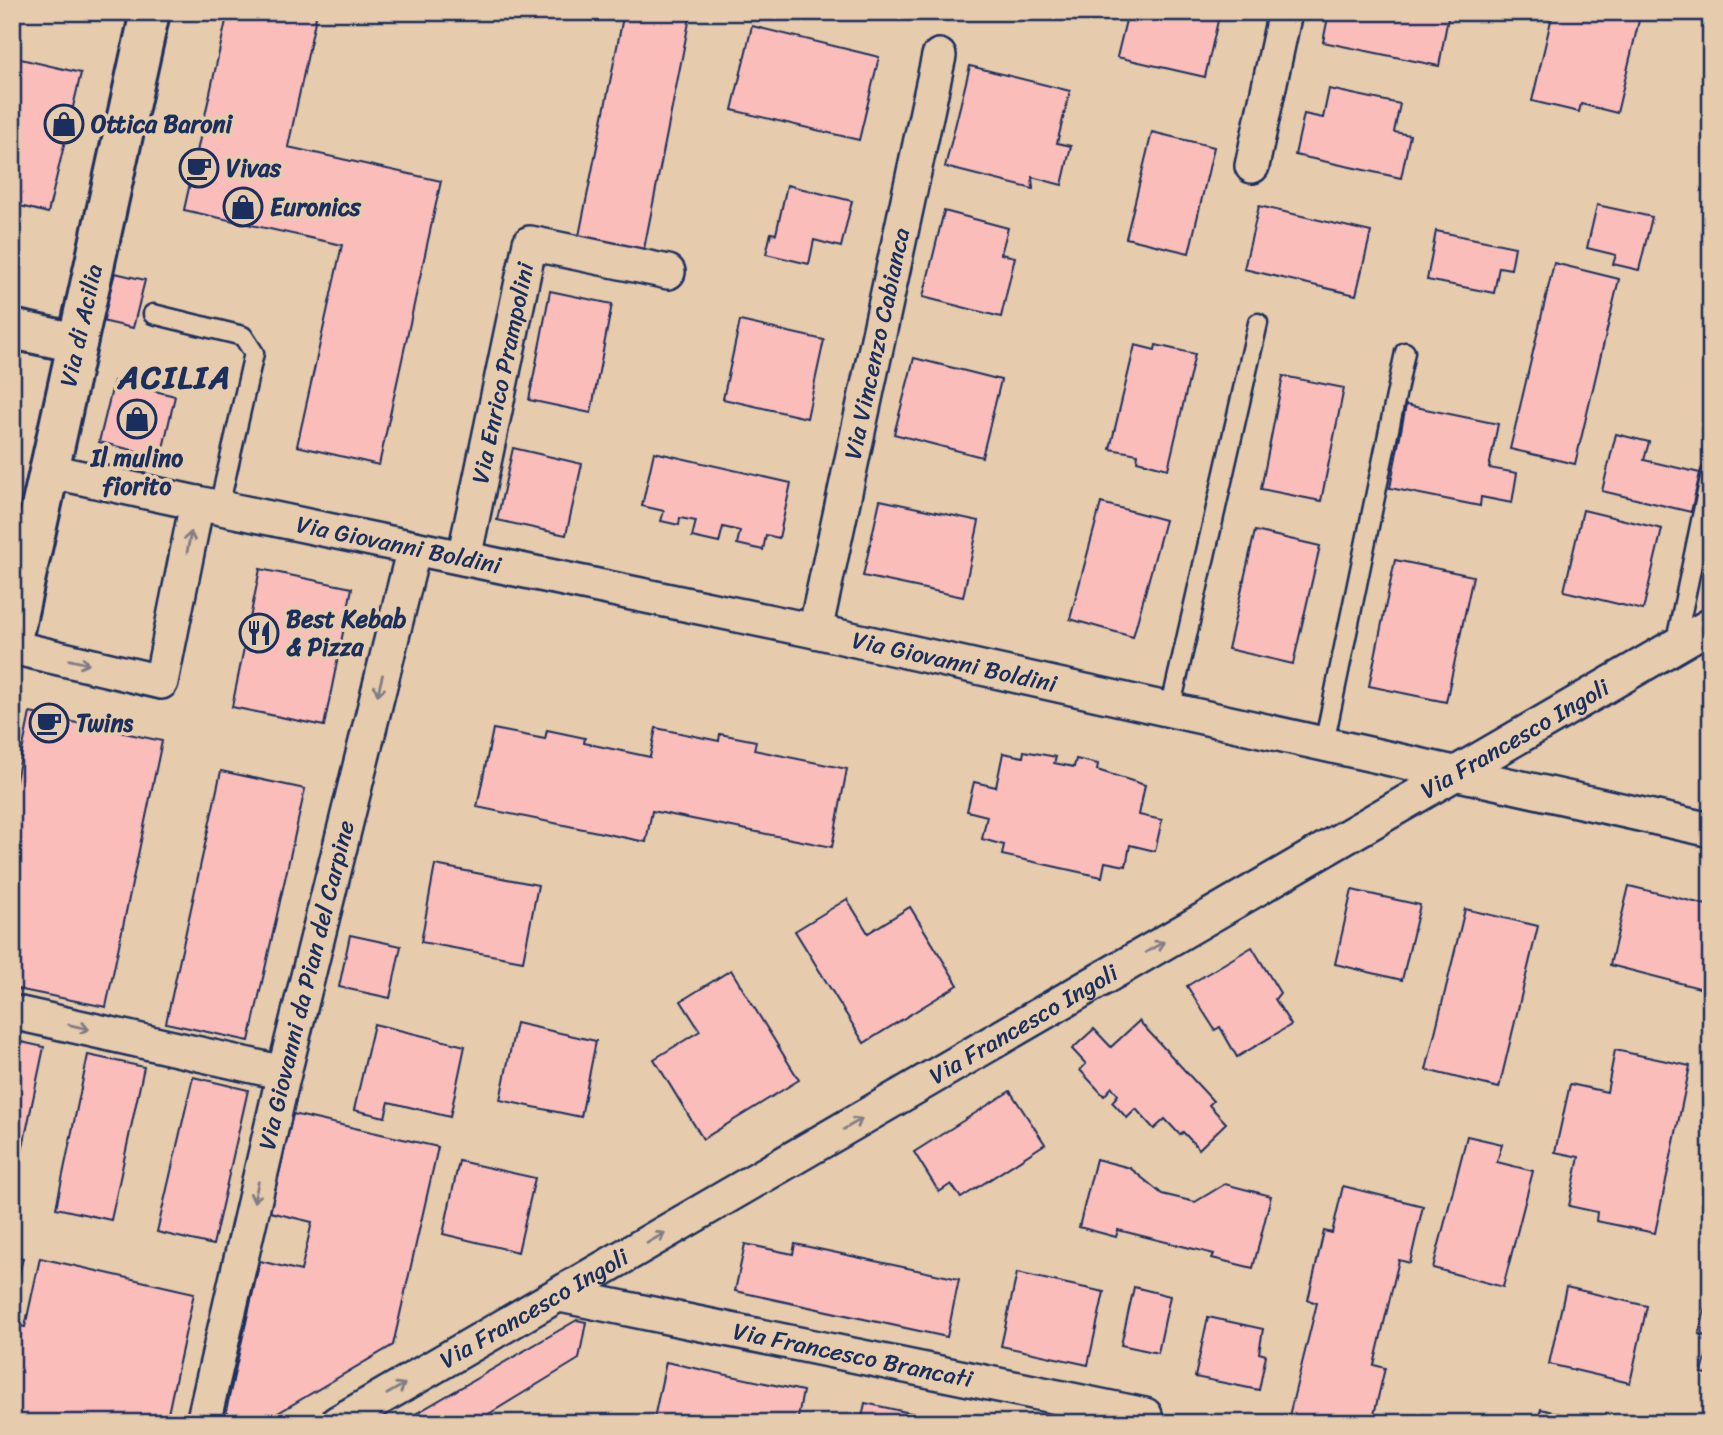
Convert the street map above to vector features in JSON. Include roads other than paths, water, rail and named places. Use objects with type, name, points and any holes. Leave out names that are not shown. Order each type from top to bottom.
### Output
[{"type":"street","name":"Via di Acilia","points":[[12,640],[150,12]]},
{"type":"street","points":[[1252,166],[1285,12]]},
{"type":"street","name":"Via Vincenzo Cabianca","points":[[815,631],[940,56]]},
{"type":"street","name":"Via Enrico Prampolini","points":[[464,558],[530,243],[668,272]]},
{"type":"street","points":[[12,329],[76,344]]},
{"type":"street","name":"Via Giovanni Boldini","points":[[50,471],[815,631],[1711,830]]},
{"type":"street","points":[[12,647],[161,682],[208,505]]},
{"type":"street","name":"Via Giovanni da Pian del Carpine","points":[[203,1423],[284,1073],[414,548]]},
{"type":"street","name":"Via Francesco Ingoli","points":[[337,1423],[1711,625]]},
{"type":"street","points":[[12,1012],[284,1073]]},
{"type":"street","name":"Via Francesco Brancati","points":[[560,1295],[1145,1415]]},
{"type":"lane","points":[[153,314],[243,336],[254,353],[208,505]]},
{"type":"lane","points":[[1170,710],[1258,323]]},
{"type":"lane","points":[[1324,744],[1405,352]]},
{"type":"lane","points":[[1675,646],[1711,473]]},
{"type":"place","name":"Ottica Baroni","points":[[64,124]]},
{"type":"place","name":"Vivas","points":[[199,168]]},
{"type":"place","name":"Euronics","points":[[243,207]]},
{"type":"place","name":"Il mulino fiorito","points":[[137,419]]},
{"type":"place","name":"Best Kebab & Pizza","points":[[259,633]]},
{"type":"place","name":"Twins","points":[[49,723]]},
{"type":"district","name":"ACILIA","points":[[175,377]]}]
